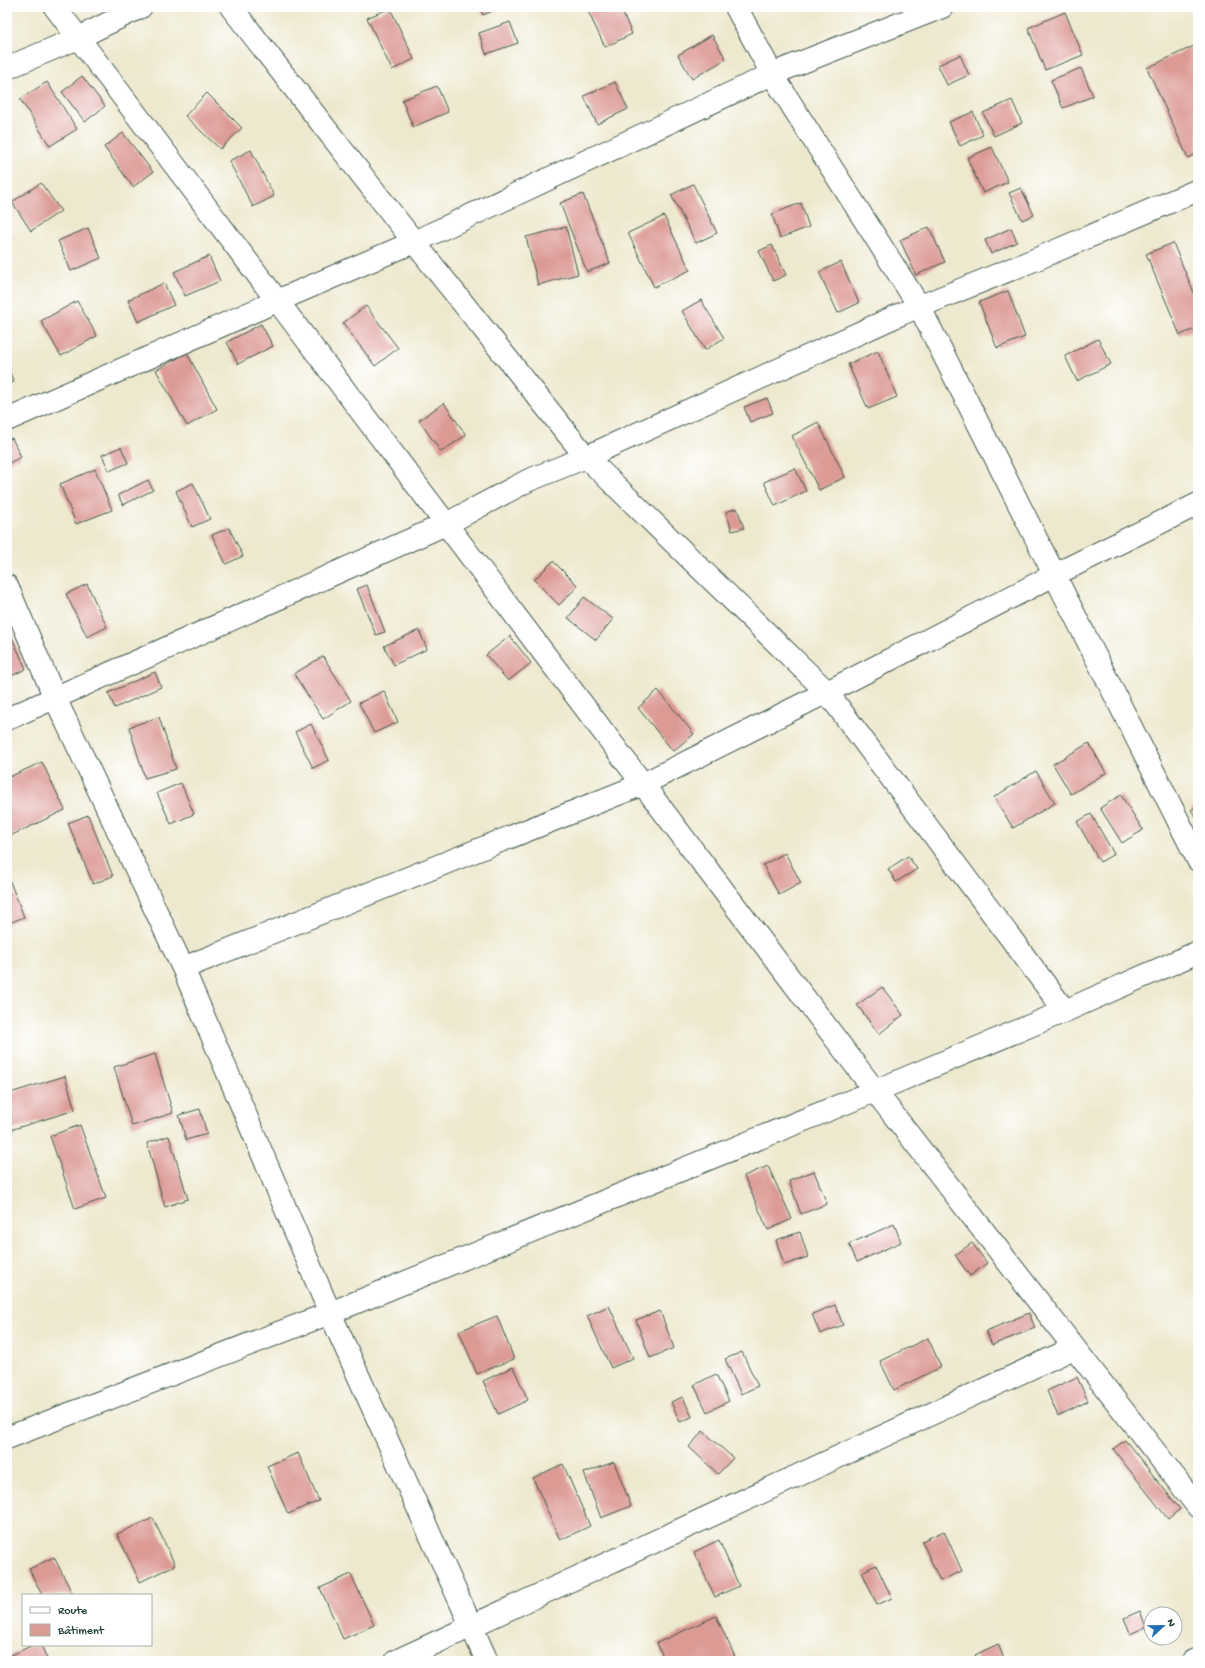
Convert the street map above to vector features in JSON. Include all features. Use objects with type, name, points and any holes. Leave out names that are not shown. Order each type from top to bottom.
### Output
[{"type":"street","points":[[54,7],[875,1091],[1198,1507]]},
{"type":"street","points":[[7,68],[78,38],[141,7]]},
{"type":"street","points":[[231,7],[414,242],[586,457],[827,692],[1065,1011]]},
{"type":"street","points":[[736,7],[772,74],[919,306],[1198,860]]},
{"type":"street","points":[[7,420],[414,242],[772,74],[942,7]]},
{"type":"street","points":[[7,719],[446,524],[527,481],[586,457],[919,306],[1047,255],[1198,190]]},
{"type":"street","points":[[183,968],[643,784],[827,692],[1054,575],[1198,504]]},
{"type":"street","points":[[7,586],[55,698],[183,968],[330,1313],[487,1661]]},
{"type":"street","points":[[7,1438],[330,1313],[875,1091],[1065,1011],[1198,952]]},
{"type":"street","points":[[396,1661],[1074,1348]]},
{"type":"street","points":[[1194,1661],[1198,1659]]},
{"type":"building","points":[[479,7],[502,7],[483,15]]},
{"type":"building","points":[[586,7],[620,7],[632,34],[605,47]]},
{"type":"building","points":[[390,8],[414,59],[392,70],[367,18]]},
{"type":"building","points":[[1065,12],[1083,55],[1045,70],[1028,28]]},
{"type":"building","points":[[510,22],[518,43],[486,54],[479,33]]},
{"type":"building","points":[[712,35],[726,59],[692,79],[678,55]]},
{"type":"building","points":[[1198,44],[1198,153],[1188,158],[1147,68]]},
{"type":"building","points":[[960,55],[969,75],[947,85],[938,65]]},
{"type":"building","points":[[1081,68],[1093,96],[1063,108],[1051,80]]},
{"type":"building","points":[[82,76],[105,106],[85,122],[62,92]]},
{"type":"building","points":[[47,82],[77,129],[50,146],[20,99]]},
{"type":"building","points":[[615,82],[628,109],[597,124],[584,96]]},
{"type":"building","points":[[437,86],[448,112],[413,127],[402,100]]},
{"type":"building","points":[[207,93],[242,128],[220,149],[185,116]]},
{"type":"building","points":[[1012,100],[1022,123],[994,136],[983,113]]},
{"type":"building","points":[[973,112],[983,135],[960,146],[949,122]]},
{"type":"building","points":[[123,133],[153,172],[133,187],[104,147]]},
{"type":"building","points":[[992,147],[1008,182],[983,193],[967,158]]},
{"type":"building","points":[[251,150],[274,196],[253,207],[229,161]]},
{"type":"building","points":[[41,183],[61,211],[31,231],[12,202]]},
{"type":"building","points":[[693,184],[717,233],[696,243],[671,195]]},
{"type":"building","points":[[1021,188],[1034,215],[1022,220],[1009,193]]},
{"type":"building","points":[[583,194],[610,263],[587,272],[560,203]]},
{"type":"building","points":[[801,203],[809,227],[780,238],[772,214]]},
{"type":"building","points":[[664,216],[690,270],[654,287],[628,233]]},
{"type":"building","points":[[7,225],[12,239],[7,241]]},
{"type":"building","points":[[566,227],[578,274],[538,285],[526,237]]},
{"type":"building","points":[[929,227],[945,262],[916,275],[900,240]]},
{"type":"building","points":[[88,228],[101,258],[71,271],[58,241]]},
{"type":"building","points":[[1011,228],[1017,242],[991,254],[985,240]]},
{"type":"building","points":[[1173,243],[1198,302],[1198,328],[1180,335],[1146,254]]},
{"type":"building","points":[[772,245],[786,275],[773,281],[759,251]]},
{"type":"building","points":[[209,256],[220,281],[185,296],[174,272]]},
{"type":"building","points":[[841,262],[859,303],[838,313],[819,272]]},
{"type":"building","points":[[164,283],[174,305],[138,322],[128,300]]},
{"type":"building","points":[[1008,291],[1025,337],[997,348],[979,302]]},
{"type":"building","points":[[701,300],[724,338],[705,350],[682,311]]},
{"type":"building","points":[[77,301],[97,336],[61,356],[41,321]]},
{"type":"building","points":[[366,306],[398,348],[375,366],[343,323]]},
{"type":"building","points":[[261,324],[273,346],[238,364],[227,342]]},
{"type":"building","points":[[1098,339],[1111,364],[1077,381],[1065,356]]},
{"type":"building","points":[[878,351],[897,397],[868,409],[848,364]]},
{"type":"building","points":[[187,353],[217,409],[187,426],[156,370]]},
{"type":"building","points":[[7,366],[14,382],[7,385]]},
{"type":"building","points":[[767,398],[773,413],[750,422],[744,407]]},
{"type":"building","points":[[444,403],[466,435],[441,452],[419,420]]},
{"type":"building","points":[[818,422],[845,477],[819,490],[792,436]]},
{"type":"building","points":[[12,438],[21,457],[7,464],[7,440]]},
{"type":"building","points":[[121,447],[128,463],[109,471],[102,455]]},
{"type":"building","points":[[795,468],[806,491],[775,506],[764,482]]},
{"type":"building","points":[[95,469],[112,510],[76,524],[60,484]]},
{"type":"building","points":[[148,480],[153,490],[123,505],[118,495]]},
{"type":"building","points":[[193,483],[210,519],[192,527],[176,491]]},
{"type":"building","points":[[737,508],[744,528],[732,531],[726,512]]},
{"type":"building","points":[[229,528],[243,556],[226,564],[212,535]]},
{"type":"building","points":[[553,561],[578,586],[559,605],[534,580]]},
{"type":"building","points":[[87,584],[107,627],[87,637],[66,594]]},
{"type":"building","points":[[367,585],[385,632],[376,635],[357,589]]},
{"type":"building","points":[[584,597],[613,619],[596,640],[568,618]]},
{"type":"building","points":[[7,626],[26,669],[7,678]]},
{"type":"building","points":[[419,630],[427,649],[394,665],[384,646]]},
{"type":"building","points":[[510,636],[531,663],[508,681],[486,655]]},
{"type":"building","points":[[323,656],[351,701],[323,719],[294,674]]},
{"type":"building","points":[[155,672],[161,687],[115,708],[108,693]]},
{"type":"building","points":[[658,690],[694,734],[673,751],[638,708]]},
{"type":"building","points":[[384,691],[398,722],[374,733],[359,703]]},
{"type":"building","points":[[159,717],[176,769],[145,778],[129,727]]},
{"type":"building","points":[[311,724],[329,760],[313,768],[295,732]]},
{"type":"building","points":[[1089,743],[1106,773],[1071,794],[1053,764]]},
{"type":"building","points":[[42,762],[65,810],[10,836],[7,831],[7,778]]},
{"type":"building","points":[[1036,771],[1055,803],[1013,828],[994,797]]},
{"type":"building","points":[[181,783],[194,814],[171,824],[157,793]]},
{"type":"building","points":[[1121,795],[1143,830],[1122,843],[1100,808]]},
{"type":"building","points":[[1198,805],[1198,820],[1191,810]]},
{"type":"building","points":[[1091,814],[1114,854],[1100,862],[1077,822]]},
{"type":"building","points":[[88,815],[113,876],[93,884],[68,823]]},
{"type":"building","points":[[785,853],[801,883],[779,895],[763,865]]},
{"type":"building","points":[[908,856],[917,869],[896,882],[888,869]]},
{"type":"building","points":[[7,874],[24,917],[7,924]]},
{"type":"building","points":[[882,987],[903,1015],[879,1034],[857,1005]]},
{"type":"building","points":[[155,1054],[173,1113],[132,1126],[114,1067]]},
{"type":"building","points":[[65,1076],[75,1110],[7,1131],[7,1094]]},
{"type":"building","points":[[200,1109],[207,1134],[186,1140],[179,1115]]},
{"type":"building","points":[[80,1125],[106,1198],[75,1209],[50,1136]]},
{"type":"building","points":[[169,1136],[188,1199],[165,1207],[147,1143]]},
{"type":"building","points":[[768,1166],[792,1219],[768,1230],[744,1176]]},
{"type":"building","points":[[814,1171],[827,1204],[801,1214],[789,1181]]},
{"type":"building","points":[[894,1224],[901,1242],[857,1262],[849,1244]]},
{"type":"building","points":[[800,1232],[808,1257],[784,1265],[776,1240]]},
{"type":"building","points":[[972,1243],[987,1263],[970,1276],[955,1255]]},
{"type":"building","points":[[835,1305],[843,1325],[820,1334],[812,1314]]},
{"type":"building","points":[[609,1306],[633,1358],[611,1368],[587,1316]]},
{"type":"building","points":[[660,1311],[674,1348],[650,1358],[636,1320]]},
{"type":"building","points":[[1029,1313],[1035,1328],[992,1345],[986,1331]]},
{"type":"building","points":[[497,1316],[514,1359],[477,1374],[459,1331]]},
{"type":"building","points":[[928,1338],[941,1367],[894,1390],[880,1361]]},
{"type":"building","points":[[742,1352],[758,1386],[741,1394],[725,1359]]},
{"type":"building","points":[[513,1367],[528,1400],[498,1414],[483,1381]]},
{"type":"building","points":[[716,1374],[729,1401],[707,1412],[694,1385]]},
{"type":"building","points":[[1077,1377],[1088,1401],[1058,1416],[1047,1391]]},
{"type":"building","points":[[683,1397],[692,1417],[680,1422],[671,1402]]},
{"type":"building","points":[[703,1431],[733,1458],[718,1474],[689,1447]]},
{"type":"building","points":[[1125,1440],[1180,1509],[1168,1519],[1113,1449]]},
{"type":"building","points":[[298,1453],[319,1501],[288,1514],[267,1466]]},
{"type":"building","points":[[614,1462],[631,1506],[601,1518],[584,1473]]},
{"type":"building","points":[[563,1464],[590,1526],[560,1540],[533,1478]]},
{"type":"building","points":[[153,1518],[175,1565],[140,1582],[117,1534]]},
{"type":"building","points":[[944,1531],[962,1571],[940,1581],[922,1541]]},
{"type":"building","points":[[719,1540],[739,1586],[715,1597],[694,1552]]},
{"type":"building","points":[[54,1557],[72,1594],[42,1594],[29,1569]]},
{"type":"building","points":[[876,1565],[892,1598],[877,1605],[862,1572]]},
{"type":"building","points":[[351,1574],[374,1625],[343,1639],[320,1588]]},
{"type":"building","points":[[1140,1611],[1143,1619],[1143,1628],[1130,1634],[1124,1618]]},
{"type":"building","points":[[716,1616],[737,1661],[665,1661],[657,1643]]},
{"type":"building","points":[[998,1644],[1005,1661],[978,1661],[975,1655]]},
{"type":"building","points":[[31,1646],[41,1646],[48,1661],[7,1661],[7,1657]]}]
